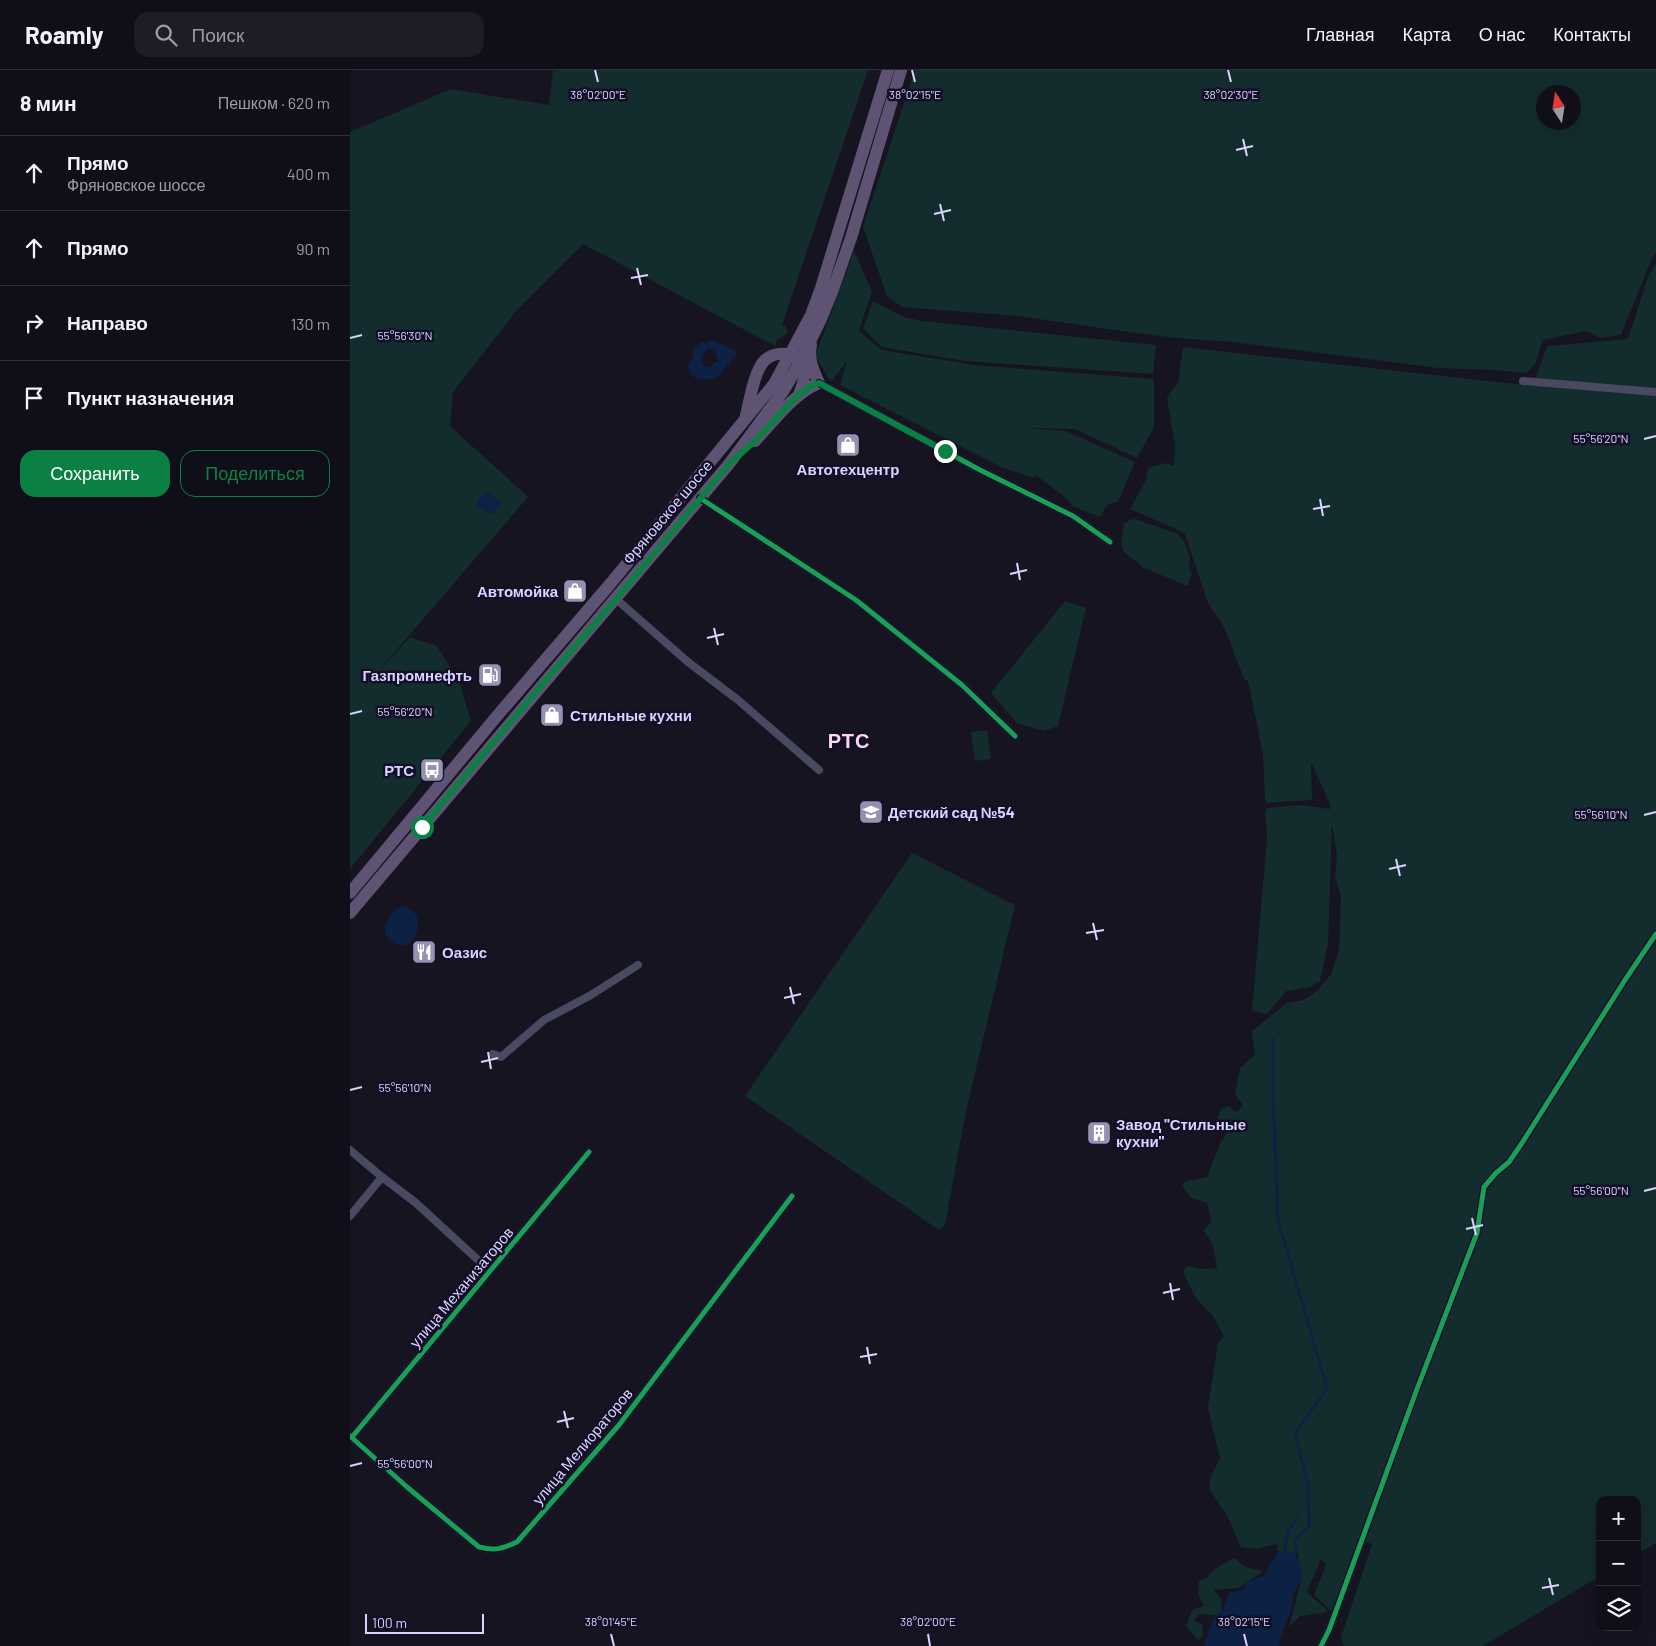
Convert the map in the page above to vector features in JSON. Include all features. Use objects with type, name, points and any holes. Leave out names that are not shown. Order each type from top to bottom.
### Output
[{"type":"main road","name":"Фряновское шоссе","points":[[350,913],[729,464],[784,390],[821,288],[888,70]]},
{"type":"main road","name":"Фряновское шоссе","points":[[350,893],[503,709],[618,576],[812,338],[832,292],[851,238],[902,70]]},
{"type":"main road","points":[[812,338],[810,358],[813,371],[819,383]]},
{"type":"main road","points":[[745,420],[756,378],[766,359],[778,354],[795,359],[819,383]]},
{"type":"main road","points":[[795,359],[804,371],[804,380],[798,395]]},
{"type":"main road","points":[[729,464],[754,442],[798,395],[819,383]]},
{"type":"street","points":[[1523,381],[1656,392]]},
{"type":"street","points":[[819,383],[980,470],[1073,516],[1110,542]]},
{"type":"street","points":[[700,498],[856,600],[962,685],[1015,736]]},
{"type":"street","points":[[616,599],[688,662],[738,700],[819,770]]},
{"type":"street","points":[[1321,1646],[1477,1233],[1484,1188],[1496,1173],[1509,1162],[1522,1143],[1656,934]]},
{"type":"street","points":[[493,1054],[501,1057],[544,1020],[591,995],[638,965]]},
{"type":"street","points":[[350,1150],[416,1203],[490,1271]]},
{"type":"street","name":"улица Механизаторов","points":[[351,1436],[588,1152]]},
{"type":"street","points":[[350,1216],[382,1177]]},
{"type":"street","name":"улица Мелиораторов","points":[[351,1436],[407,1487],[479,1547],[489,1550],[502,1550],[517,1542],[619,1425],[792,1196]]},
{"type":"green space","points":[[553,70],[868,70],[782,325],[785,326],[788,333],[777,340],[775,346],[583,244],[517,310],[453,392],[450,426],[528,497],[369,682],[410,637],[437,646],[459,681],[471,721],[350,869],[350,132],[451,89],[549,105]]},
{"type":"green space","points":[[915,70],[1656,70],[1656,252],[1621,335],[1600,338],[1586,331],[1543,340],[1535,364],[1526,373],[1438,368],[1232,342],[1176,338],[1018,316],[902,307],[887,296],[863,227]]},
{"type":"green space","points":[[854,251],[872,291],[859,331],[882,350],[974,365],[1154,379],[1154,428],[1137,458],[1075,429],[1025,428],[1066,431],[1135,462],[1118,502],[1108,504],[1100,517],[1072,506],[1068,500],[1036,475],[1034,478],[1001,467],[840,385],[847,361],[831,382],[815,356]]},
{"type":"green space","points":[[1656,263],[1656,1543],[1641,1552],[1641,1496],[1596,1496],[1596,1578],[1483,1646],[1344,1646],[1341,1637],[1372,1544],[1360,1540],[1331,1611],[1314,1595],[1326,1565],[1321,1559],[1307,1592],[1329,1612],[1300,1616],[1289,1627],[1301,1580],[1298,1554],[1296,1551],[1288,1554],[1278,1551],[1277,1544],[1257,1549],[1241,1547],[1225,1512],[1209,1489],[1211,1475],[1220,1459],[1208,1408],[1218,1343],[1224,1336],[1213,1316],[1195,1297],[1183,1271],[1187,1266],[1203,1269],[1217,1268],[1213,1245],[1204,1231],[1211,1221],[1207,1203],[1191,1198],[1182,1185],[1187,1181],[1207,1177],[1219,1146],[1228,1130],[1217,1119],[1221,1109],[1228,1106],[1237,1112],[1243,1105],[1235,1095],[1240,1068],[1255,1055],[1252,1031],[1287,1003],[1304,1000],[1318,990],[1331,974],[1339,950],[1341,897],[1335,876],[1337,855],[1332,824],[1328,944],[1320,981],[1310,987],[1286,991],[1267,1014],[1252,1011],[1267,838],[1265,812],[1267,808],[1300,805],[1330,809],[1330,804],[1311,762],[1312,800],[1267,803],[1265,800],[1263,754],[1248,681],[1244,679],[1224,627],[1208,603],[1185,534],[1130,509],[1147,478],[1146,475],[1149,468],[1165,463],[1174,466],[1175,445],[1167,398],[1178,382],[1183,347],[1533,386],[1547,346],[1628,339],[1648,277]]},
{"type":"green space","points":[[873,301],[904,317],[922,321],[1156,345],[1153,374],[965,361],[882,347],[863,329]]},
{"type":"green space","points":[[1135,519],[1178,534],[1186,546],[1190,560],[1189,570],[1192,573],[1188,586],[1144,568],[1123,551],[1121,544],[1124,524]]},
{"type":"green space","points":[[1065,601],[1086,608],[1058,726],[1044,731],[1017,723],[991,693]]},
{"type":"green space","points":[[987,730],[991,759],[975,761],[971,732]]},
{"type":"green space","points":[[912,853],[1015,905],[966,1111],[945,1225],[939,1230],[745,1096]]},
{"type":"green space","points":[[1234,1558],[1245,1567],[1263,1571],[1239,1588],[1214,1590],[1221,1599],[1222,1616],[1199,1614],[1194,1620],[1202,1624],[1203,1635],[1198,1640],[1186,1626],[1192,1610],[1204,1606],[1198,1594],[1199,1581],[1207,1578],[1213,1570]]},
{"type":"water","points":[[712,340],[736,351],[737,356],[734,357],[719,376],[707,380],[695,378],[691,374],[688,365],[694,356],[694,348],[701,342],[706,343]],"holes":[[[709,348],[715,350],[719,362],[714,362],[712,366],[706,368],[702,360],[703,354]]]},
{"type":"water","points":[[488,492],[502,503],[493,514],[488,514],[486,510],[476,506],[480,497]]},
{"type":"water","points":[[401,906],[411,909],[416,915],[418,923],[414,938],[409,944],[402,946],[389,939],[385,929],[388,919]]},
{"type":"water","points":[[1278,1551],[1288,1554],[1297,1551],[1296,1557],[1302,1567],[1300,1582],[1293,1595],[1292,1608],[1279,1646],[1204,1646],[1213,1619],[1224,1607],[1229,1593],[1244,1589],[1248,1581],[1264,1576],[1269,1564],[1276,1558]]},
{"type":"waterway","points":[[1273,1039],[1273,1100],[1278,1220],[1327,1388],[1295,1434],[1308,1486],[1309,1527],[1294,1541],[1297,1551]]},
{"type":"waterway","points":[[1284,1553],[1288,1533],[1298,1516]]},
{"type":"cycle path","points":[[819,383],[980,470],[1073,516],[1110,542]]},
{"type":"cycle path","points":[[700,498],[856,600],[962,685],[1015,736]]},
{"type":"cycle path","points":[[1321,1646],[1329,1630],[1417,1389],[1477,1233],[1484,1187],[1509,1162],[1522,1143],[1656,934]]},
{"type":"cycle path","points":[[352,1437],[589,1152]]},
{"type":"cycle path","points":[[350,1436],[479,1547],[498,1549],[517,1542],[619,1425],[792,1196]]},
{"type":"place","name":"Автотехцентр","points":[[848,445]]},
{"type":"place","name":"Автомойка","points":[[575,591]]},
{"type":"place","name":"Газпромнефть","points":[[490,675]]},
{"type":"place","name":"Стильные кухни","points":[[552,715]]},
{"type":"place","name":"РТС","points":[[432,770]]},
{"type":"place","name":"Детский сад №54","points":[[871,812]]},
{"type":"place","name":"Оазис","points":[[424,952]]},
{"type":"place","name":"Завод \"Стильные кухни\"","points":[[1099,1133]]},
{"type":"district","name":"РТС","points":[[849,740]]},
{"type":"route","points":[[422,827],[729,464],[754,442],[798,395],[809,387],[819,383],[945,451]]}]
